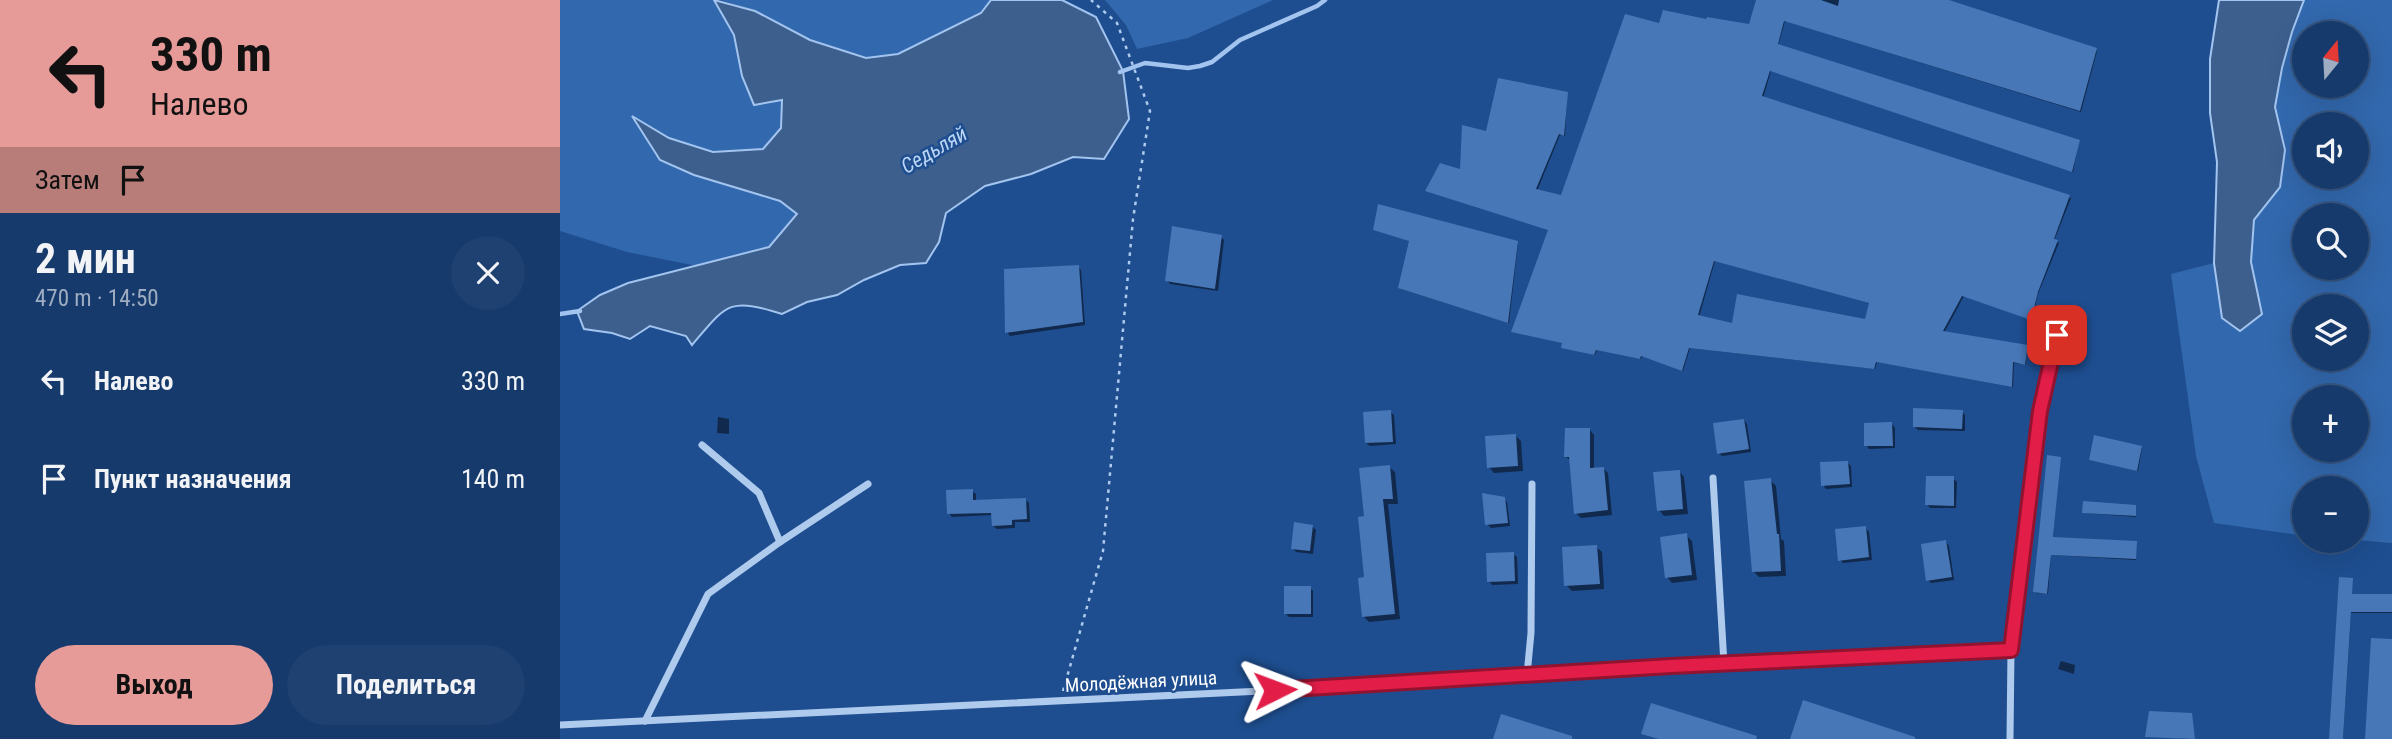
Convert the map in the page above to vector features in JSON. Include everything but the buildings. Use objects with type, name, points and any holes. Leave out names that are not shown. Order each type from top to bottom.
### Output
[{"type":"street","points":[[702,445],[758,493],[780,542]]},
{"type":"street","points":[[1713,478],[1724,664]]},
{"type":"street","points":[[645,721],[708,594],[868,484]]},
{"type":"street","points":[[1527,675],[1531,633],[1532,484]]},
{"type":"street","name":"Молодёжная улица","points":[[560,725],[2011,650]]},
{"type":"street","points":[[2010,739],[2011,650]]},
{"type":"lane","points":[[2011,650],[2040,411],[2057,335]]},
{"type":"path","points":[[1060,701],[1103,551],[1133,219],[1150,111],[1117,23],[1091,0]]},
{"type":"shaded area","points":[[560,0],[714,0],[734,35],[742,76],[783,99],[781,128],[763,149],[713,152],[669,138],[633,117],[747,192],[781,201],[798,214],[769,247],[697,266],[627,252],[560,231]]},
{"type":"shaded area","points":[[721,0],[991,0],[981,13],[898,54],[865,58],[810,40],[755,11]]},
{"type":"shaded area","points":[[1105,0],[1273,0],[1188,38],[1137,49],[1126,25]]},
{"type":"shaded area","points":[[2304,0],[2392,0],[2392,543],[2369,541],[2369,476],[2292,476],[2292,534],[2214,523],[2196,456],[2171,274],[2214,263],[2222,318],[2262,314],[2251,262],[2254,220],[2280,187],[2285,150],[2275,107],[2292,32],[2292,98],[2370,98],[2370,21],[2296,21]]},
{"type":"water","points":[[714,0],[755,11],[810,40],[866,58],[898,54],[981,13],[991,0],[1062,0],[1096,17],[1123,71],[1129,119],[1104,159],[1073,157],[1031,174],[985,186],[946,213],[939,242],[926,263],[900,265],[837,295],[807,302],[782,314],[750,306],[730,308],[713,320],[692,345],[686,336],[650,326],[630,339],[584,329],[577,311],[600,295],[628,283],[769,247],[797,214],[780,201],[694,175],[660,160],[632,116],[669,138],[713,152],[763,149],[781,128],[782,100],[754,105],[742,76],[734,35]]},
{"type":"water","points":[[2219,0],[2304,0],[2296,21],[2292,21],[2292,32],[2275,107],[2285,150],[2280,187],[2254,220],[2251,262],[2262,314],[2240,331],[2222,318],[2214,263],[2217,162],[2210,113],[2210,59]]},
{"type":"waterway","name":"Седьляй","points":[[1120,72],[1145,63],[1188,68],[1212,62],[1240,40],[1325,0]]},
{"type":"waterway","name":"Седьляй","points":[[560,314],[580,311]]},
{"type":"route","points":[[1275,690],[1671,666],[2011,650],[2040,411],[2057,335]]}]
